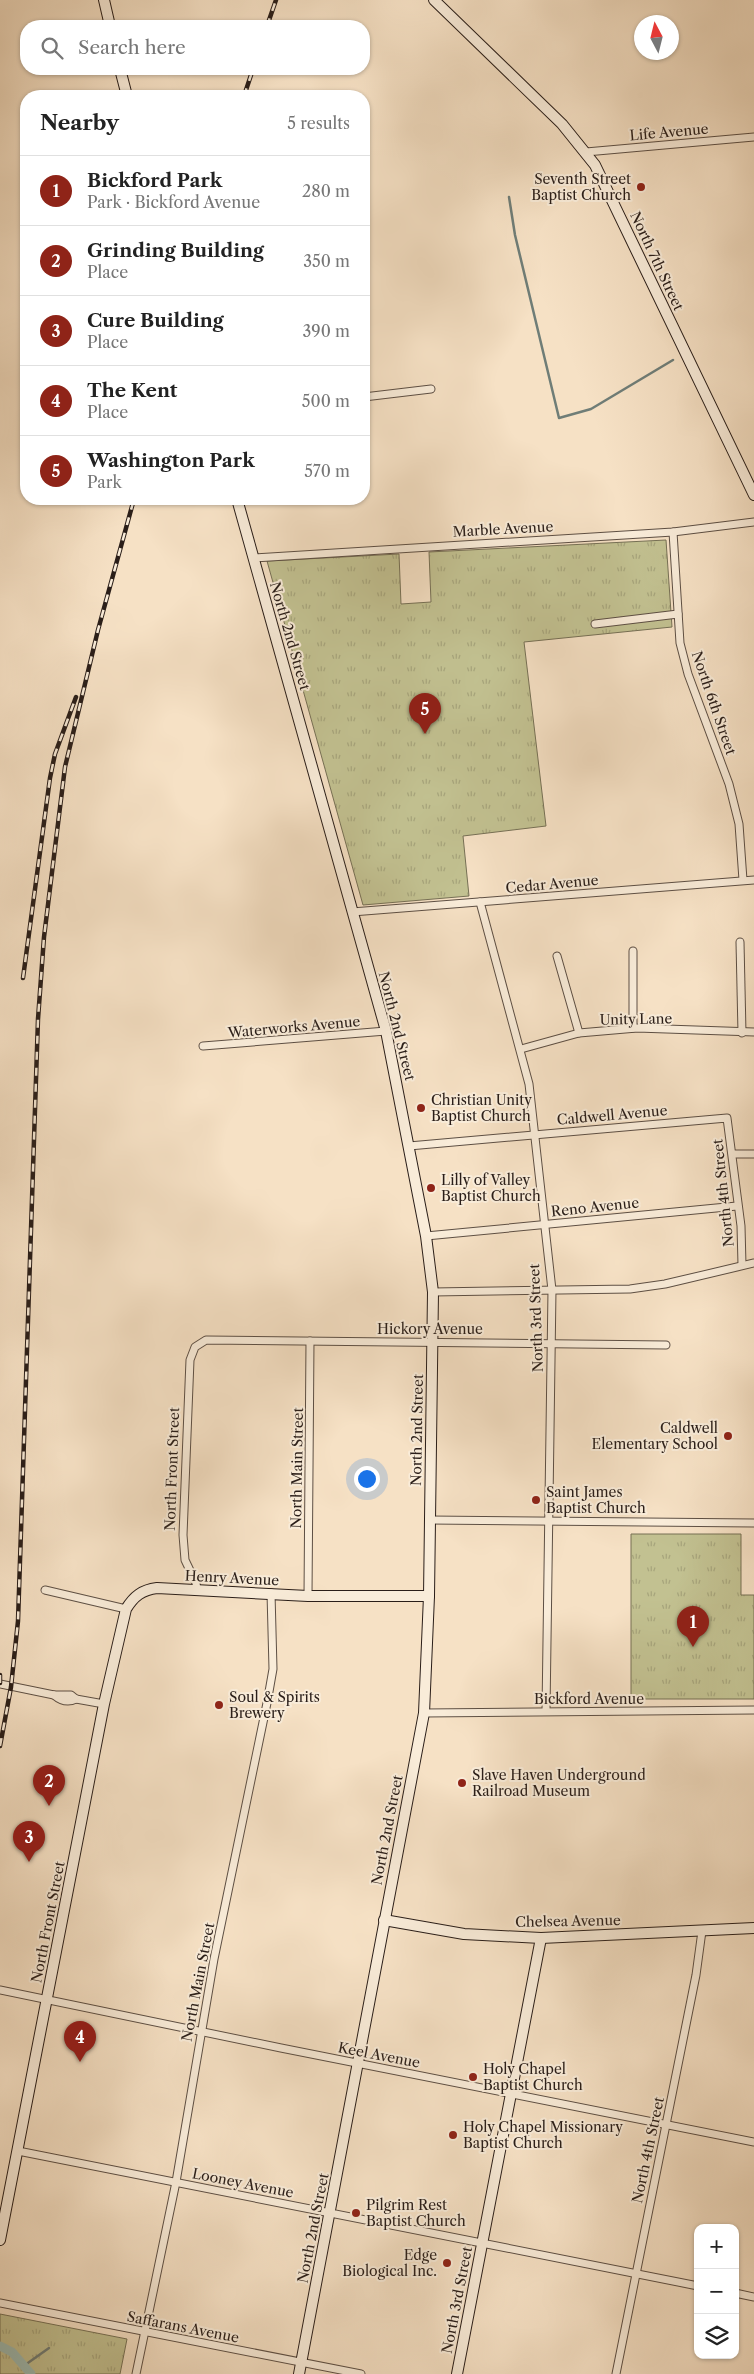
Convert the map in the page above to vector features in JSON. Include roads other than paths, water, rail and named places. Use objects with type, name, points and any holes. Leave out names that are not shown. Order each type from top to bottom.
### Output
[{"type":"main road","points":[[104,0],[109,20]]},
{"type":"main road","name":"North 7th Street","points":[[434,0],[562,124],[586,152],[602,177],[754,495]]},
{"type":"main road","points":[[122,75],[125,90]]},
{"type":"main road","name":"North 2nd Street","points":[[239,505],[386,1031],[426,1236],[433,1292],[429,1596],[424,1713],[298,2374]]},
{"type":"main road","name":"Henry Avenue","points":[[126,1609],[132,1599],[146,1590],[157,1588],[308,1596],[429,1596]]},
{"type":"main road","name":"North Front Street","points":[[0,2240],[104,1704],[126,1609]]},
{"type":"main road","name":"Chelsea Avenue","points":[[384,1920],[464,1934],[541,1938],[754,1928]]},
{"type":"main road","name":"North 3rd Street","points":[[457,2374],[541,1938]]},
{"type":"street","name":"Life Avenue","points":[[586,152],[754,137]]},
{"type":"street","points":[[370,396],[431,390]]},
{"type":"street","name":"Marble Avenue","points":[[254,558],[673,532],[754,522]]},
{"type":"street","name":"North 6th Street","points":[[673,532],[680,643],[688,674],[729,784],[739,824],[743,880]]},
{"type":"street","points":[[594,624],[678,614]]},
{"type":"street","name":"Cedar Avenue","points":[[352,912],[754,880]]},
{"type":"street","name":"North 3rd Street","points":[[480,902],[529,1084],[552,1290],[546,1711]]},
{"type":"street","points":[[740,942],[742,1033]]},
{"type":"street","points":[[633,951],[633,1028]]},
{"type":"street","points":[[557,956],[579,1033]]},
{"type":"street","name":"Unity Lane","points":[[521,1049],[579,1033],[633,1028],[754,1032]]},
{"type":"street","name":"Waterworks Avenue","points":[[203,1046],[386,1031]]},
{"type":"street","name":"Caldwell Avenue","points":[[409,1146],[727,1118]]},
{"type":"street","name":"North 4th Street","points":[[727,1118],[741,1226],[742,1265]]},
{"type":"street","points":[[733,1154],[754,1154]]},
{"type":"street","name":"Reno Avenue","points":[[426,1236],[737,1206]]},
{"type":"street","points":[[433,1292],[630,1288],[665,1284],[754,1263]]},
{"type":"street","name":"Hickory Avenue","points":[[195,1347],[206,1340],[666,1345]]},
{"type":"street","name":"North Main Street","points":[[308,1596],[310,1341]]},
{"type":"street","name":"North Front Street","points":[[195,1347],[190,1360],[183,1535],[185,1560],[196,1583],[197,1590]]},
{"type":"street","points":[[429,1520],[754,1523]]},
{"type":"street","points":[[45,1590],[126,1609]]},
{"type":"street","name":"North Main Street","points":[[136,2374],[176,2182],[200,2031],[273,1669],[272,1593]]},
{"type":"street","points":[[0,1684],[54,1695],[71,1696],[76,1699],[104,1704]]},
{"type":"street","name":"Bickford Avenue","points":[[424,1713],[754,1710]]},
{"type":"street","name":"North 4th Street","points":[[616,2374],[696,1975],[702,1931]]},
{"type":"street","name":"Keel Avenue","points":[[0,1990],[754,2142]]},
{"type":"street","name":"Looney Avenue","points":[[18,2151],[694,2285]]},
{"type":"street","points":[[739,2294],[754,2297]]},
{"type":"street","name":"Saffarans Avenue","points":[[0,2303],[360,2374]]},
{"type":"waterway","points":[[509,197],[515,235],[559,418],[591,409],[673,360]]},
{"type":"waterway","points":[[0,2346],[12,2352],[31,2374]]},
{"type":"waterway","points":[[25,2365],[49,2348]]},
{"type":"railway","points":[[269,20],[276,0]]},
{"type":"railway","points":[[246,90],[251,75]]},
{"type":"railway","points":[[0,1746],[11,1687],[18,1621],[38,1019],[44,937],[65,767],[98,630],[132,505]]},
{"type":"railway","points":[[23,978],[50,778],[55,754],[76,697]]},
{"type":"railway","points":[[0,1675],[0,1683]]},
{"type":"place","name":"Seventh Street Baptist Church","points":[[641,187]]},
{"type":"place","name":"Washington Park","points":[[425,734]]},
{"type":"place","name":"Christian Unity Baptist Church","points":[[421,1108]]},
{"type":"place","name":"Lilly of Valley Baptist Church","points":[[431,1188]]},
{"type":"place","name":"Caldwell Elementary School","points":[[728,1436]]},
{"type":"place","name":"Saint James Baptist Church","points":[[536,1500]]},
{"type":"place","name":"Bickford Park","points":[[693,1647]]},
{"type":"place","name":"Soul & Spirits Brewery","points":[[219,1705]]},
{"type":"place","name":"Slave Haven Underground Railroad Museum","points":[[462,1783]]},
{"type":"place","name":"Grinding Building","points":[[49,1806]]},
{"type":"place","name":"Cure Building","points":[[29,1862]]},
{"type":"place","name":"The Kent","points":[[80,2062]]},
{"type":"place","name":"Holy Chapel Baptist Church","points":[[473,2077]]},
{"type":"place","name":"Holy Chapel Missionary Baptist Church","points":[[453,2135]]},
{"type":"place","name":"Pilgrim Rest Baptist Church","points":[[356,2213]]},
{"type":"place","name":"Edge Biological Inc.","points":[[447,2263]]}]
